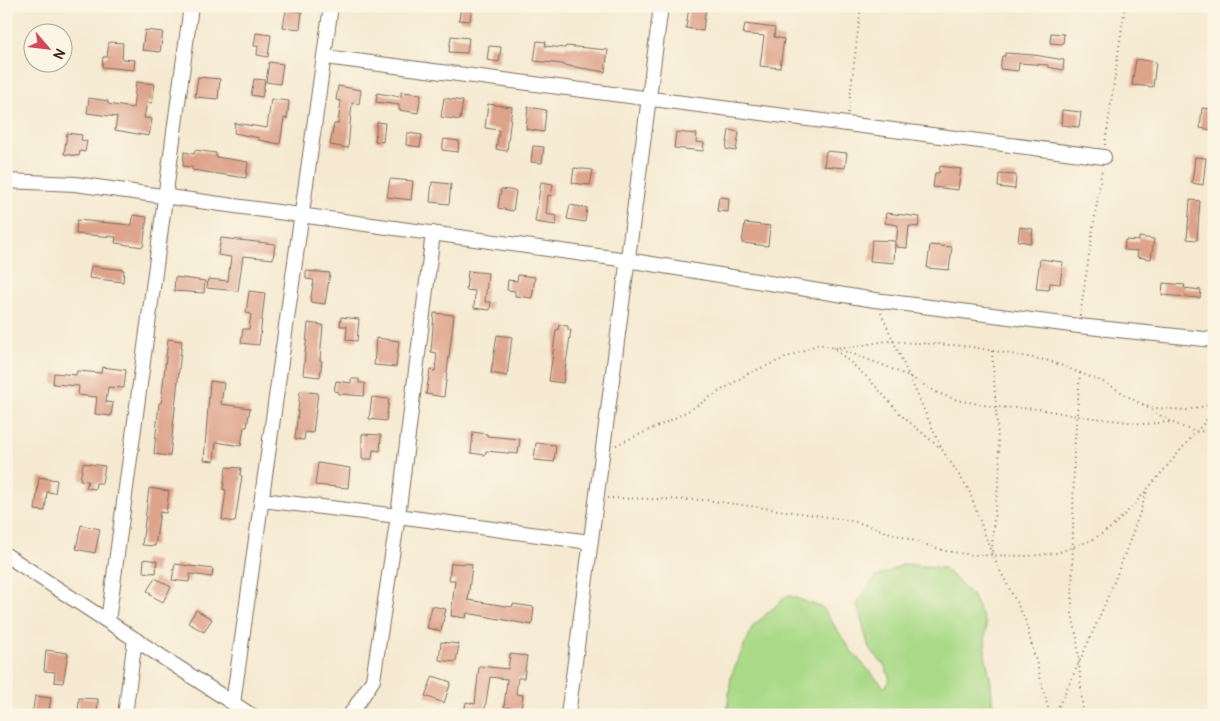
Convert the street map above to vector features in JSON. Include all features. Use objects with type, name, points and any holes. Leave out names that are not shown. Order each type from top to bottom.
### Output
[{"type":"street","points":[[108,621],[191,6]]},
{"type":"street","points":[[233,703],[331,6]]},
{"type":"street","points":[[568,715],[661,6]]},
{"type":"street","points":[[325,57],[1104,157]]},
{"type":"street","points":[[6,180],[75,184],[627,260],[875,300],[1214,340]]},
{"type":"street","points":[[350,715],[373,680],[398,516],[433,233]]},
{"type":"street","points":[[262,500],[590,542]]},
{"type":"street","points":[[6,554],[251,715]]},
{"type":"street","points":[[125,715],[135,639]]},
{"type":"path","points":[[847,124],[861,6]]},
{"type":"path","points":[[875,300],[941,448],[969,490],[992,555],[1025,619],[1050,715]]},
{"type":"path","points":[[834,348],[886,341],[930,343],[1050,361],[1108,384],[1170,422],[1195,432],[1214,430]]},
{"type":"path","points":[[602,449],[665,423],[690,410],[749,373],[819,344],[883,365],[910,377],[938,393],[957,400],[995,407],[1039,409],[1078,416],[1146,424],[1170,422]]},
{"type":"path","points":[[834,348],[869,379],[902,416],[941,448]]},
{"type":"path","points":[[992,351],[1000,469],[993,528],[992,555]]},
{"type":"path","points":[[1080,372],[1074,453],[1072,613],[1079,663],[1083,715]]},
{"type":"path","points":[[1139,403],[1166,410],[1188,410],[1214,404]]},
{"type":"path","points":[[596,498],[706,500],[857,522],[945,551],[1029,556],[1057,554],[1092,540],[1112,527],[1133,506],[1214,411]]},
{"type":"path","points":[[1054,715],[1117,576],[1148,488]]},
{"type":"green space","points":[[904,564],[944,568],[972,595],[986,624],[985,654],[991,683],[993,715],[727,715],[731,676],[753,626],[788,595],[823,608],[851,651],[885,688],[890,679],[885,666],[869,648],[857,604],[875,578]]},
{"type":"building","points":[[461,6],[472,6],[470,21],[459,20]]},
{"type":"building","points":[[689,6],[706,6],[703,31],[686,28]]},
{"type":"building","points":[[286,10],[302,12],[300,29],[283,27]]},
{"type":"building","points":[[745,24],[775,28],[774,37],[784,39],[780,68],[760,66],[764,36],[743,34]]},
{"type":"building","points":[[145,30],[163,32],[160,52],[142,50]]},
{"type":"building","points":[[256,33],[271,35],[268,57],[257,55],[258,46],[254,46]]},
{"type":"building","points":[[1051,33],[1064,34],[1063,44],[1050,43]]},
{"type":"building","points":[[451,36],[469,38],[467,53],[449,52]]},
{"type":"building","points":[[537,41],[546,42],[545,46],[608,50],[605,72],[534,61]]},
{"type":"building","points":[[109,42],[123,43],[122,59],[135,60],[134,70],[102,67],[103,57],[107,57]]},
{"type":"building","points":[[489,46],[501,47],[499,62],[487,60]]},
{"type":"building","points":[[1005,53],[1064,60],[1063,70],[1048,67],[1048,65],[1019,63],[1018,71],[1000,69],[1002,56],[1005,56]]},
{"type":"building","points":[[1136,59],[1156,62],[1153,87],[1132,85]]},
{"type":"building","points":[[269,62],[283,64],[280,84],[266,82]]},
{"type":"building","points":[[198,77],[220,79],[218,99],[195,97]]},
{"type":"building","points":[[254,79],[265,80],[262,97],[251,95]]},
{"type":"building","points":[[136,82],[155,84],[152,103],[147,102],[144,118],[152,119],[149,136],[115,130],[117,117],[87,113],[89,98],[108,101],[108,104],[133,108]]},
{"type":"building","points":[[338,86],[361,90],[359,104],[352,103],[348,148],[330,145],[334,124],[338,124],[341,101],[336,100]]},
{"type":"building","points":[[401,92],[421,94],[418,113],[399,110],[399,105],[376,102],[377,93],[401,97]]},
{"type":"building","points":[[444,98],[463,101],[460,120],[441,117]]},
{"type":"building","points":[[271,99],[289,101],[287,119],[284,118],[280,144],[234,133],[235,123],[267,128]]},
{"type":"building","points":[[488,104],[512,107],[507,151],[496,149],[499,130],[485,128]]},
{"type":"building","points":[[528,107],[546,110],[544,132],[526,129]]},
{"type":"building","points":[[1202,108],[1213,109],[1211,130],[1200,128]]},
{"type":"building","points":[[1062,110],[1081,112],[1079,127],[1061,125]]},
{"type":"building","points":[[377,122],[385,123],[383,142],[375,141]]},
{"type":"building","points":[[729,130],[739,132],[736,151],[726,149]]},
{"type":"building","points":[[676,132],[697,134],[696,142],[704,143],[703,151],[674,148]]},
{"type":"building","points":[[67,133],[82,135],[81,140],[87,141],[85,152],[80,151],[79,156],[64,154]]},
{"type":"building","points":[[407,133],[422,135],[420,147],[406,145]]},
{"type":"building","points":[[444,139],[459,141],[458,152],[442,150]]},
{"type":"building","points":[[533,146],[544,147],[542,163],[531,162]]},
{"type":"building","points":[[195,150],[216,153],[216,157],[248,162],[246,178],[192,170],[192,167],[183,166],[184,152],[194,154]]},
{"type":"building","points":[[826,151],[847,153],[845,168],[824,166]]},
{"type":"building","points":[[1195,157],[1206,158],[1203,185],[1192,183]]},
{"type":"building","points":[[940,166],[961,169],[958,190],[933,187],[935,173],[939,173]]},
{"type":"building","points":[[574,168],[593,170],[590,185],[572,183]]},
{"type":"building","points":[[999,174],[1016,175],[1015,189],[998,187]]},
{"type":"building","points":[[390,179],[413,181],[411,200],[387,197]]},
{"type":"building","points":[[432,182],[451,184],[449,204],[430,202]]},
{"type":"building","points":[[541,182],[553,184],[551,196],[548,195],[546,214],[557,216],[556,225],[535,222]]},
{"type":"building","points":[[501,189],[516,191],[513,211],[498,208]]},
{"type":"building","points":[[719,197],[729,198],[728,212],[717,211]]},
{"type":"building","points":[[1190,200],[1200,201],[1197,240],[1187,239]]},
{"type":"building","points":[[570,205],[587,208],[585,222],[567,219]]},
{"type":"building","points":[[886,213],[920,217],[918,227],[909,226],[907,248],[896,247],[898,225],[885,223]]},
{"type":"building","points":[[133,215],[147,217],[143,247],[115,243],[116,237],[76,234],[77,220],[132,225]]},
{"type":"building","points":[[745,223],[770,226],[768,246],[742,243]]},
{"type":"building","points":[[1020,227],[1033,229],[1031,243],[1018,241]]},
{"type":"building","points":[[1139,237],[1154,239],[1151,259],[1137,257],[1138,251],[1124,250],[1125,240],[1139,241]]},
{"type":"building","points":[[221,238],[275,244],[273,259],[243,256],[238,291],[207,288],[208,279],[228,281],[231,257],[218,255]]},
{"type":"building","points":[[872,240],[895,241],[894,263],[870,261]]},
{"type":"building","points":[[930,245],[952,247],[949,270],[927,268]]},
{"type":"building","points":[[1040,259],[1063,262],[1060,284],[1050,283],[1049,290],[1036,289]]},
{"type":"building","points":[[91,266],[124,270],[123,282],[89,278]]},
{"type":"building","points":[[306,271],[330,273],[325,304],[310,302],[314,280],[306,279]]},
{"type":"building","points":[[468,271],[488,273],[485,302],[491,302],[490,310],[474,308],[475,291],[466,290]]},
{"type":"building","points":[[518,275],[535,277],[532,298],[515,296],[515,291],[507,290],[508,280],[517,281]]},
{"type":"building","points":[[175,277],[205,281],[204,293],[174,291]]},
{"type":"building","points":[[1163,283],[1185,285],[1184,288],[1201,290],[1200,298],[1162,295]]},
{"type":"building","points":[[249,291],[265,293],[259,345],[241,343],[243,329],[249,329],[251,314],[246,313]]},
{"type":"building","points":[[434,313],[454,315],[444,397],[426,394],[430,370],[435,371],[437,353],[431,352]]},
{"type":"building","points":[[341,317],[359,319],[357,341],[346,340],[347,326],[340,326]]},
{"type":"building","points":[[308,323],[323,325],[320,377],[303,375]]},
{"type":"building","points":[[559,325],[568,326],[568,330],[571,330],[563,383],[549,381],[556,330],[558,330]]},
{"type":"building","points":[[497,335],[512,337],[507,376],[491,373]]},
{"type":"building","points":[[376,338],[399,341],[396,367],[374,365]]},
{"type":"building","points":[[168,339],[182,341],[170,456],[154,454]]},
{"type":"building","points":[[102,367],[126,370],[124,388],[108,387],[106,402],[113,403],[111,416],[95,414],[97,397],[78,395],[79,386],[53,384],[54,373],[76,375],[77,371],[101,373]]},
{"type":"building","points":[[351,379],[359,379],[359,383],[365,383],[364,396],[339,394],[339,392],[334,391],[336,381],[351,383]]},
{"type":"building","points":[[210,381],[224,383],[221,404],[250,408],[241,446],[216,442],[214,461],[204,460]]},
{"type":"building","points":[[300,391],[318,393],[313,433],[305,432],[304,440],[295,439]]},
{"type":"building","points":[[372,397],[389,399],[386,421],[369,419]]},
{"type":"building","points":[[473,432],[487,434],[487,436],[520,439],[518,454],[486,451],[485,455],[471,453]]},
{"type":"building","points":[[362,434],[381,435],[380,451],[373,450],[372,459],[362,459]]},
{"type":"building","points":[[536,443],[556,445],[554,462],[534,460]]},
{"type":"building","points":[[83,463],[105,466],[102,483],[96,483],[95,489],[86,488],[88,481],[80,480]]},
{"type":"building","points":[[318,463],[350,468],[348,488],[315,485]]},
{"type":"building","points":[[226,467],[241,468],[240,475],[242,476],[235,522],[222,520],[226,490],[223,489]]},
{"type":"building","points":[[39,477],[57,480],[55,493],[47,492],[45,511],[35,510]]},
{"type":"building","points":[[149,488],[169,491],[166,513],[160,512],[155,546],[142,545]]},
{"type":"building","points":[[81,525],[100,529],[95,553],[76,549]]},
{"type":"building","points":[[144,559],[157,561],[156,573],[143,572]]},
{"type":"building","points":[[451,563],[472,564],[468,600],[512,607],[513,604],[534,607],[532,625],[467,613],[466,618],[451,616],[455,580],[449,580]]},
{"type":"building","points":[[175,564],[213,569],[212,577],[190,574],[189,582],[172,580]]},
{"type":"building","points":[[155,578],[171,587],[163,602],[150,595],[151,593],[147,591]]},
{"type":"building","points":[[432,606],[446,609],[441,631],[427,628]]},
{"type":"building","points":[[196,610],[212,619],[204,632],[188,623]]},
{"type":"building","points":[[441,642],[459,644],[456,662],[439,660]]},
{"type":"building","points":[[46,650],[68,653],[63,683],[54,682],[55,672],[44,671]]},
{"type":"building","points":[[510,654],[527,656],[524,678],[518,678],[516,694],[523,695],[521,709],[504,707],[507,679],[490,677],[484,715],[464,715],[466,702],[475,704],[479,666],[508,669]]},
{"type":"building","points":[[433,676],[451,682],[444,703],[425,696]]},
{"type":"building","points":[[35,696],[51,698],[48,715],[32,715]]},
{"type":"building","points":[[79,698],[98,699],[97,715],[78,715]]}]
